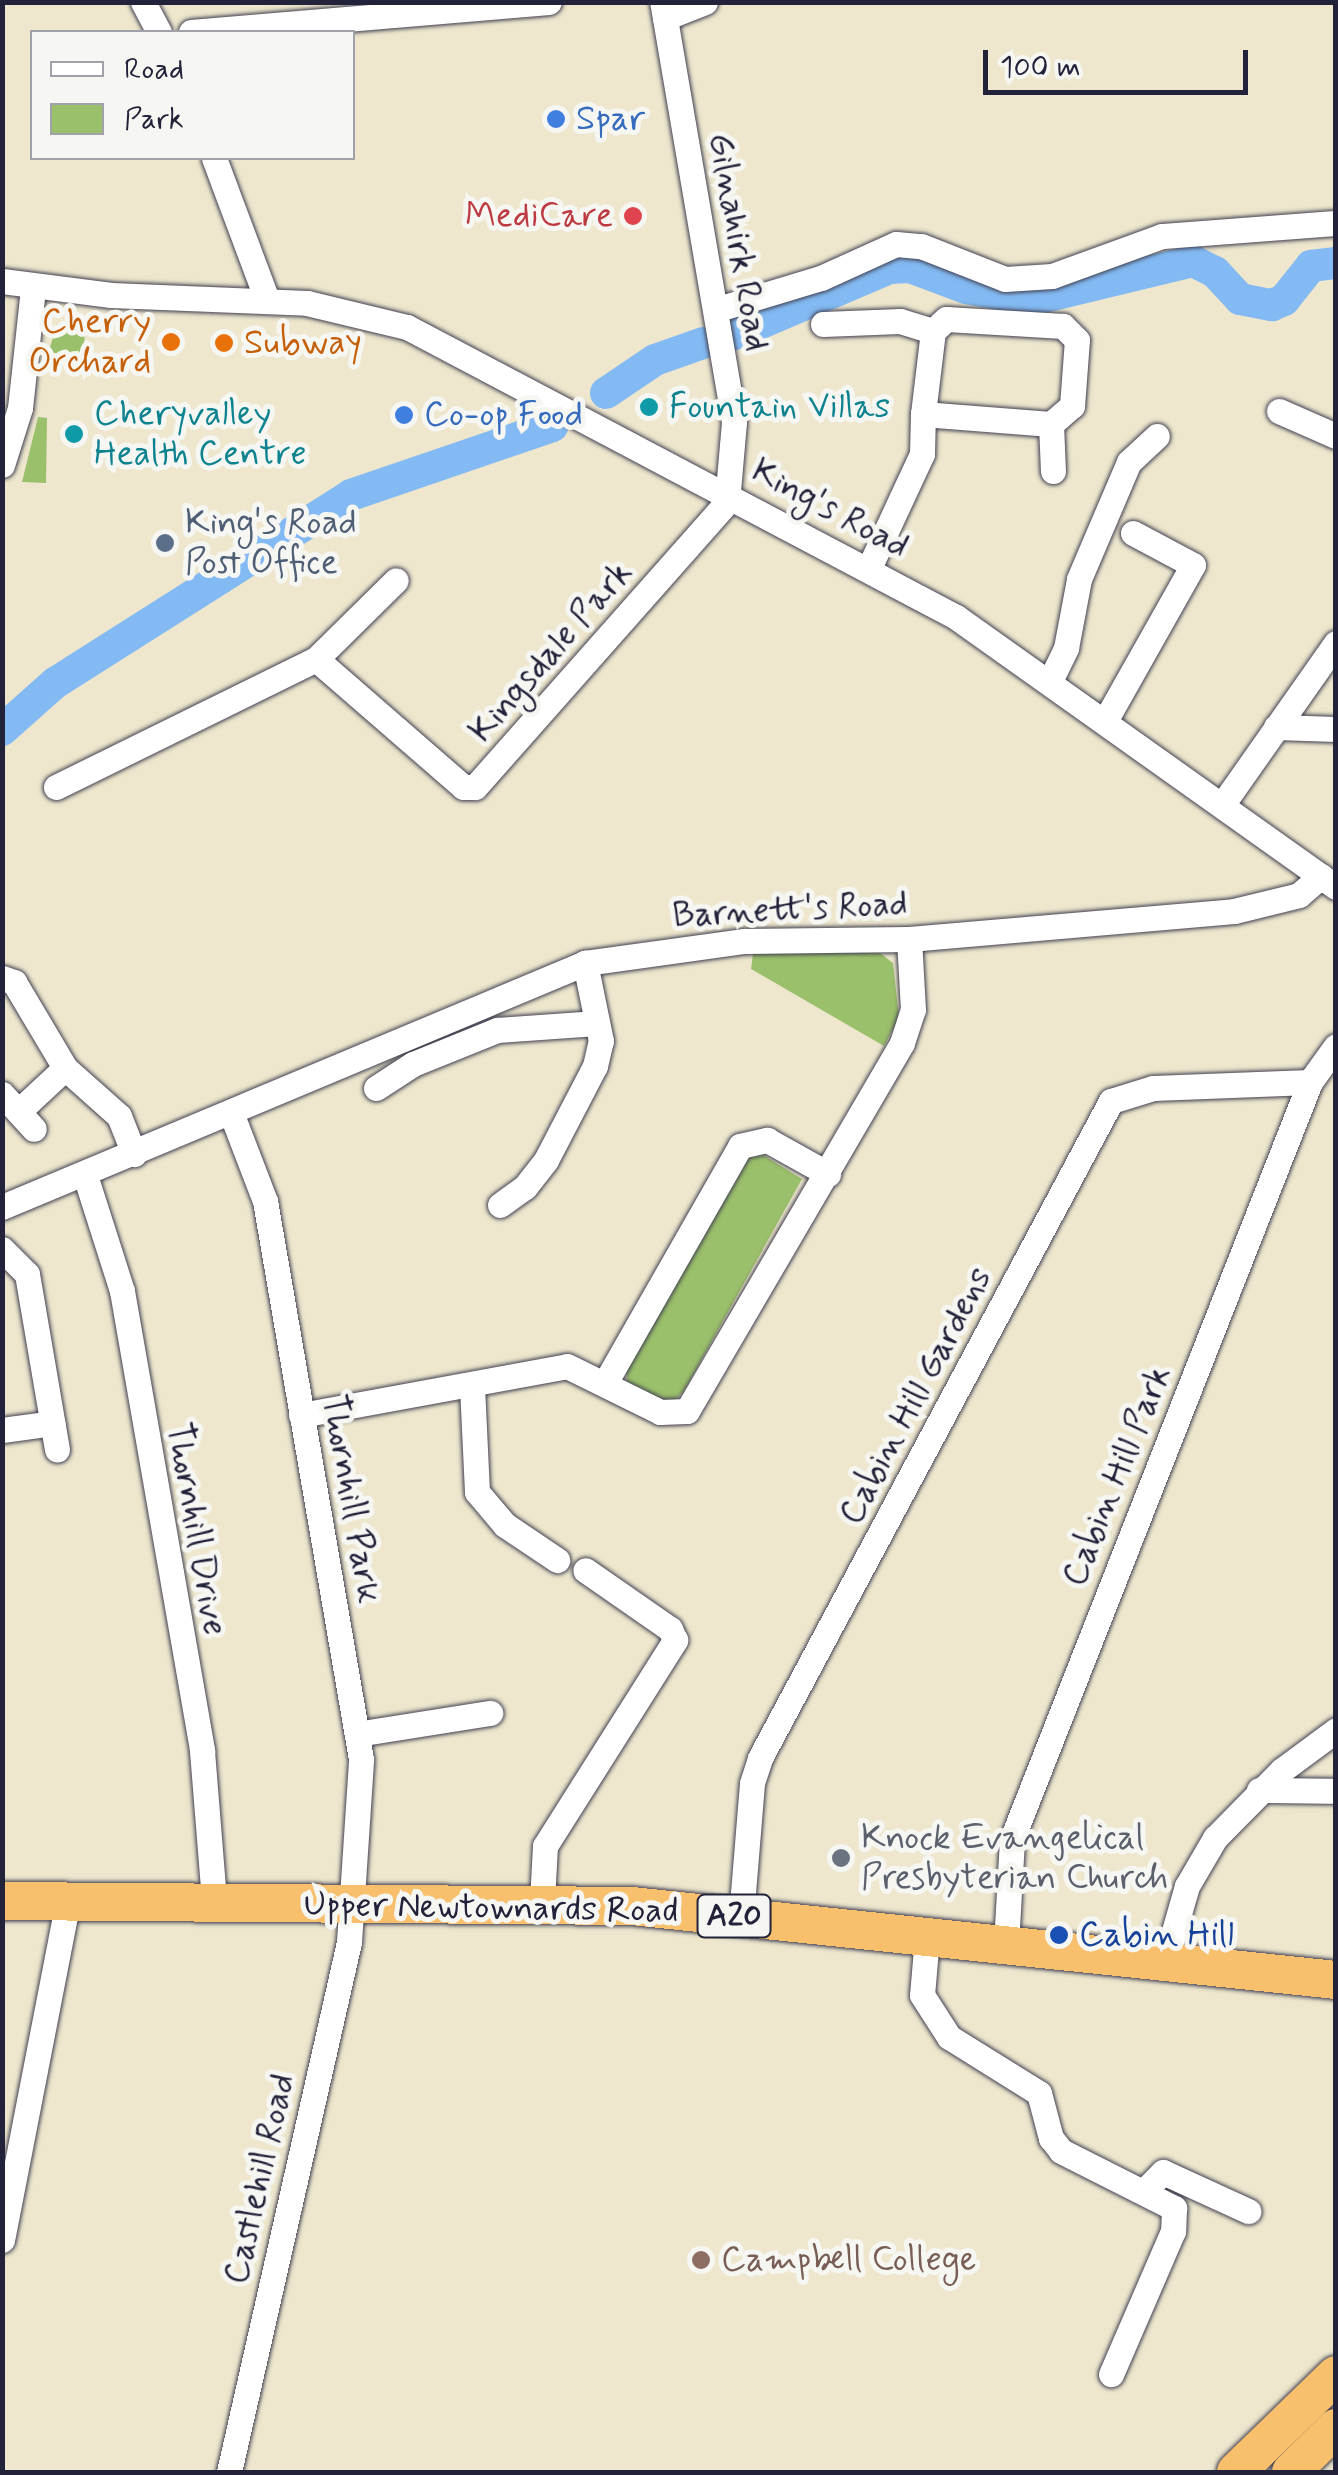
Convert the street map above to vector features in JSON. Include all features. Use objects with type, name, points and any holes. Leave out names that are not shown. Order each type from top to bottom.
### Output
[{"type":"highway","name":"Upper Newtownards Road","points":[[2,1902],[542,1901],[1166,1959],[1336,1980]]},
{"type":"highway","points":[[1236,2472],[1336,2376]]},
{"type":"highway","points":[[1291,2472],[1336,2428]]},
{"type":"street","points":[[143,2],[158,30]]},
{"type":"street","points":[[215,30],[549,2]]},
{"type":"street","points":[[664,10],[706,2]]},
{"type":"street","name":"Gilnahirk Road","points":[[664,10],[718,309],[736,444],[730,495]]},
{"type":"street","points":[[215,160],[267,300]]},
{"type":"street","points":[[718,309],[805,284],[896,244],[921,246],[1006,280],[1052,276],[1162,236],[1336,223]]},
{"type":"street","name":"King's Road","points":[[2,281],[33,288],[267,300],[337,308],[407,327],[870,568],[1050,681],[1328,882]]},
{"type":"street","points":[[2,465],[20,408],[33,288]]},
{"type":"street","points":[[870,568],[922,454],[923,414],[934,332],[946,320],[1071,331],[1078,354],[1072,406],[1050,424],[923,414]]},
{"type":"street","points":[[823,324],[900,321],[934,332]]},
{"type":"street","points":[[1279,411],[1336,436]]},
{"type":"street","points":[[1050,424],[1052,470]]},
{"type":"street","points":[[1050,681],[1066,648],[1079,579],[1129,462],[1157,436]]},
{"type":"street","points":[[736,444],[759,510]]},
{"type":"street","name":"Kingsdale Park","points":[[316,659],[463,787],[475,787],[718,518],[730,495]]},
{"type":"street","points":[[1105,721],[1193,565],[1133,533]]},
{"type":"street","points":[[56,788],[316,659],[396,580]]},
{"type":"street","points":[[1222,806],[1336,642]]},
{"type":"street","points":[[1276,727],[1336,729]]},
{"type":"street","name":"Barnett's Road","points":[[2,1207],[232,1114],[585,963],[744,941],[909,939],[1234,911],[1299,895],[1328,882]]},
{"type":"street","points":[[300,1415],[567,1366],[660,1412],[687,1411],[902,1044],[912,1010],[909,939]]},
{"type":"street","points":[[500,1205],[525,1188],[546,1160],[595,1066],[597,1023],[585,963]]},
{"type":"street","points":[[2,978],[14,982],[65,1068],[119,1116],[134,1154]]},
{"type":"street","points":[[376,1088],[413,1064],[498,1030],[597,1023]]},
{"type":"street","name":"Cabin Hill Park","points":[[1006,1944],[1012,1839],[1310,1082],[1336,1046]]},
{"type":"street","points":[[19,1111],[65,1068]]},
{"type":"street","name":"Cabin Hill Gardens","points":[[741,1917],[760,1758],[1110,1101],[1153,1088],[1310,1082]]},
{"type":"street","name":"Thornhill Park","points":[[232,1114],[265,1202],[356,1734],[355,1901]]},
{"type":"street","points":[[605,1382],[740,1146],[767,1140],[828,1174]]},
{"type":"street","name":"Thornhill Drive","points":[[85,1175],[122,1291],[210,1802],[214,1900]]},
{"type":"street","points":[[5,1257],[26,1274],[58,1450]]},
{"type":"street","points":[[472,1386],[476,1492],[506,1524],[557,1560]]},
{"type":"street","points":[[2,1430],[53,1423]]},
{"type":"street","points":[[542,1901],[545,1846],[675,1640],[670,1629],[585,1570]]},
{"type":"street","points":[[356,1734],[490,1714]]},
{"type":"street","points":[[1166,1959],[1194,1875],[1215,1838],[1259,1790],[1336,1730]]},
{"type":"street","points":[[1259,1790],[1336,1791]]},
{"type":"street","name":"Castlehill Road","points":[[229,2472],[355,1901]]},
{"type":"street","points":[[2,2240],[68,1902]]},
{"type":"street","points":[[927,1937],[922,1995],[948,2037],[1040,2092],[1050,2138],[1061,2151],[1167,2201],[1177,2217],[1111,2374]]},
{"type":"street","points":[[1144,2191],[1163,2172],[1248,2210]]},
{"type":"green space","points":[[85,322],[84,358],[47,357],[57,324]]},
{"type":"green space","points":[[38,417],[47,418],[46,483],[22,482]]},
{"type":"green space","points":[[880,953],[893,963],[899,1018],[884,1046],[751,969],[753,954]]},
{"type":"green space","points":[[763,1155],[802,1179],[684,1391],[674,1401],[660,1400],[628,1387],[626,1371],[749,1158]]},
{"type":"waterway","points":[[735,334],[890,268],[910,267],[966,288],[1032,300],[1193,261],[1215,272],[1240,299],[1272,305],[1284,300],[1311,266],[1336,263]]},
{"type":"waterway","points":[[606,393],[655,360],[703,343]]},
{"type":"waterway","points":[[2,730],[55,683],[351,495],[552,426]]},
{"type":"place","name":"Spar","points":[[556,119]]},
{"type":"place","name":"MediCare","points":[[633,216]]},
{"type":"place","name":"Cherry Orchard","points":[[171,342]]},
{"type":"place","name":"Subway","points":[[224,343]]},
{"type":"place","name":"Fountain Villas","points":[[649,407]]},
{"type":"place","name":"Co-op Food","points":[[404,415]]},
{"type":"place","name":"Cheryvalley Health Centre","points":[[74,434]]},
{"type":"place","name":"King's Road Post Office","points":[[165,543]]},
{"type":"place","name":"Knock Evangelical Presbyterian Church","points":[[841,1858]]},
{"type":"place","name":"Cabin Hill","points":[[1059,1935]]},
{"type":"place","name":"Campbell College","points":[[701,2260]]}]
